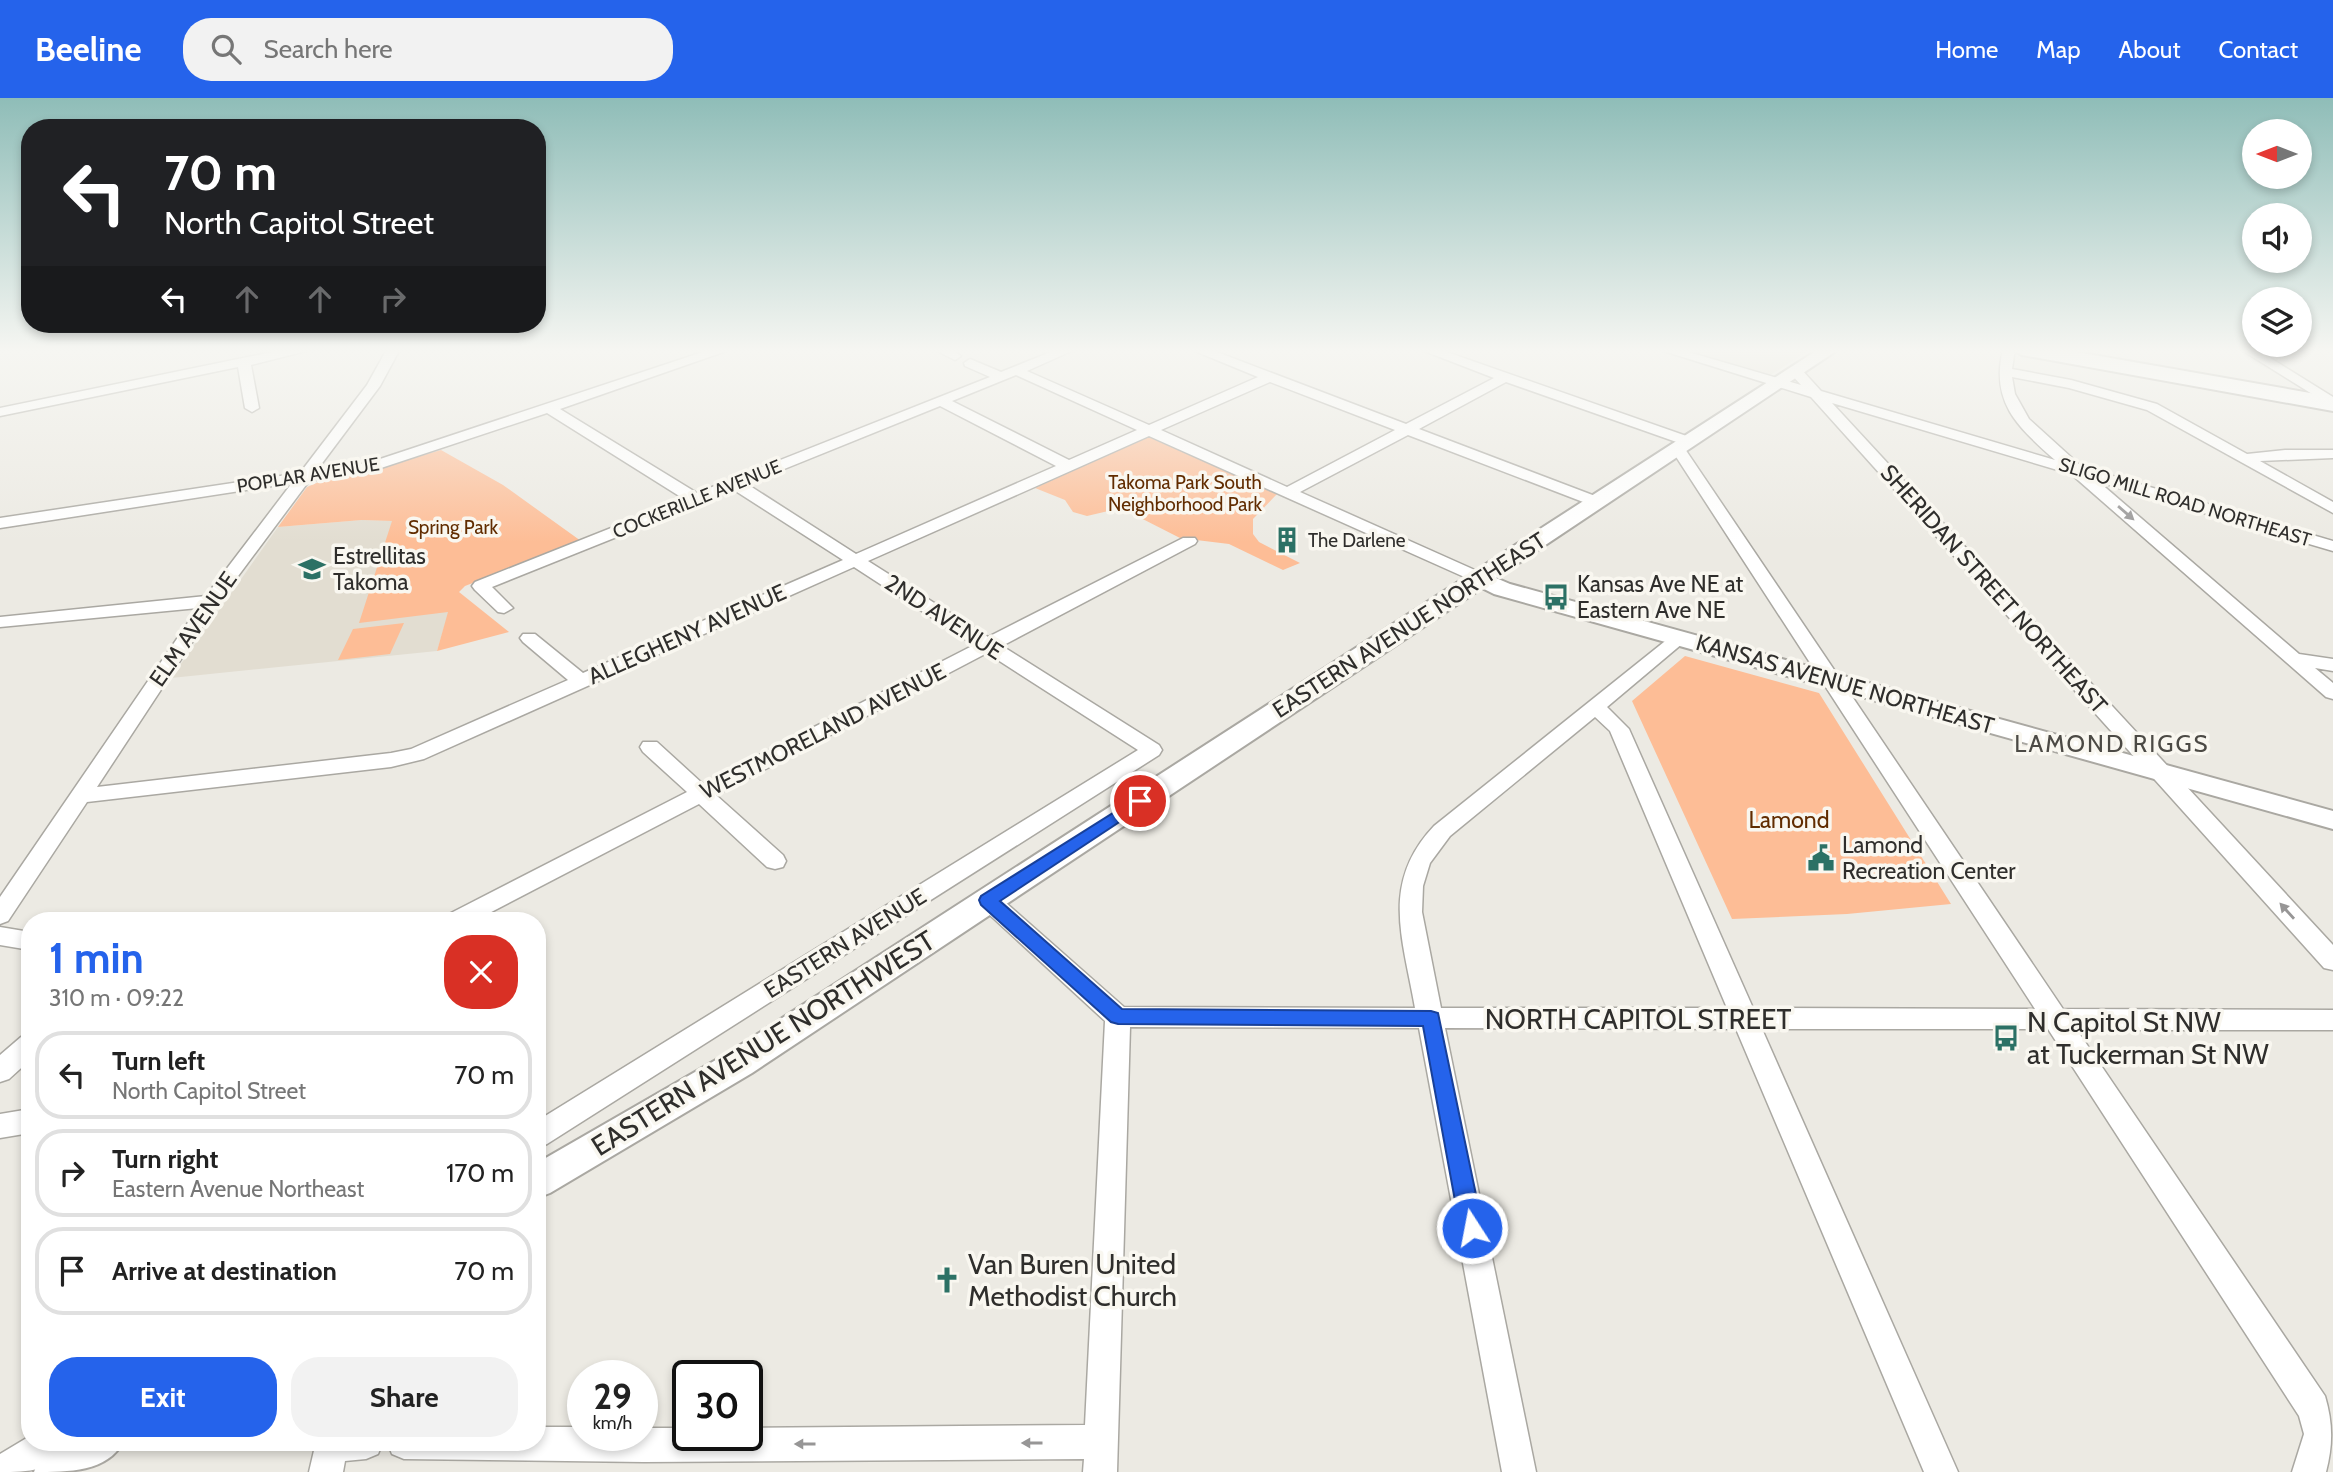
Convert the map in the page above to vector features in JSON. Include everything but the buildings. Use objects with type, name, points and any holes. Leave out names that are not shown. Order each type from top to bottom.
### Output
[{"type":"street","name":"ELM AVENUE","points":[[0,915],[211,601],[353,413]]},
{"type":"street","name":"POPLAR AVENUE","points":[[0,523],[381,464],[534,413]]},
{"type":"street","points":[[557,413],[697,500]]},
{"type":"street","name":"COCKERILLE AVENUE","points":[[504,608],[481,586],[911,413]]},
{"type":"street","points":[[965,413],[1068,466]]},
{"type":"street","points":[[1112,413],[1480,579]]},
{"type":"street","name":"ALLEGHENY AVENUE","points":[[78,796],[377,762],[417,754],[1188,413]]},
{"type":"street","points":[[1363,413],[1597,502]]},
{"type":"street","points":[[1289,492],[1438,413]]},
{"type":"street","points":[[1601,413],[1684,445],[1831,681],[2313,1408],[2321,1434],[2309,1472]]},
{"type":"street","name":"EASTERN AVENUE NORTHEAST","points":[[988,900],[1733,413]]},
{"type":"street","name":"SHERIDAN STREET NORTHEAST","points":[[1833,413],[2333,961]]},
{"type":"street","name":"SLIGO MILL ROAD NORTHEAST","points":[[1886,413],[2326,544]]},
{"type":"street","points":[[2016,413],[2036,436],[2333,692]]},
{"type":"street","points":[[2163,413],[2333,508]]},
{"type":"street","points":[[2244,458],[2285,454],[2333,454]]},
{"type":"street","name":"2ND AVENUE","points":[[736,484],[1153,750]]},
{"type":"street","points":[[2326,544],[2333,519]]},
{"type":"street","name":"WESTMORELAND AVENUE","points":[[472,912],[1189,541]]},
{"type":"street","name":"KANSAS AVENUE NORTHEAST","points":[[1480,579],[1502,589],[2333,820]]},
{"type":"street","points":[[0,621],[211,601]]},
{"type":"street","points":[[529,638],[581,681]]},
{"type":"street","points":[[1519,1472],[1409,909],[1411,881],[1417,863],[1442,831],[1680,638]]},
{"type":"street","points":[[2294,659],[2333,665]]},
{"type":"street","points":[[1594,708],[1608,717],[1619,729],[1941,1472]]},
{"type":"street","points":[[650,747],[775,861]]},
{"type":"street","name":"EASTERN AVENUE","points":[[546,1130],[1153,750]]},
{"type":"street","points":[[546,1444],[1100,1457],[1118,1017],[988,900]]},
{"type":"street","name":"EASTERN AVENUE NORTHWEST","points":[[546,1177],[740,1063],[988,900]]},
{"type":"street","points":[[0,936],[21,940]]},
{"type":"street","name":"NORTH CAPITOL STREET","points":[[1118,1017],[2333,1020]]},
{"type":"street","points":[[0,1071],[21,1052]]},
{"type":"street","points":[[0,1126],[21,1122]]},
{"type":"street","points":[[3,1472],[37,1451]]},
{"type":"street","points":[[55,1472],[88,1451]]},
{"type":"shaded area","name":"Estrellitas Takoma","points":[[362,520],[393,521],[449,611],[437,651],[171,678],[278,527]]},
{"type":"green space","name":"Takoma Park South Neighborhood Park","points":[[1151,435],[1278,493],[1253,519],[1253,534],[1259,542],[1300,563],[1283,570],[1229,544],[1180,538],[1121,508],[1087,516],[1073,512],[1065,500],[1035,488]]},
{"type":"green space","name":"Spring Park","points":[[441,450],[503,485],[581,541],[465,586],[459,592],[509,632],[437,651],[448,612],[359,623],[392,521],[362,520],[278,527],[307,487]]},
{"type":"green space","points":[[404,623],[390,654],[338,660],[353,629]]},
{"type":"green space","name":"Lamond","points":[[1685,656],[1819,693],[1951,904],[1847,914],[1732,919],[1632,701]]},
{"type":"place","name":"The Darlene","points":[[1287,540]]},
{"type":"place","name":"Estrellitas Takoma","points":[[312,569]]},
{"type":"place","name":"Kansas Ave NE at Eastern Ave NE","points":[[1556,597]]},
{"type":"place","name":"Lamond Recreation Center","points":[[1821,858]]},
{"type":"place","name":"N Capitol St NW at Tuckerman St NW","points":[[2006,1038]]},
{"type":"place","name":"Van Buren United Methodist Church","points":[[947,1280]]},
{"type":"district","name":"LAMOND RIGGS","points":[[2112,743]]},
{"type":"route","points":[[1140,801],[988,900],[1118,1017],[1431,1019],[1472,1228]]}]
